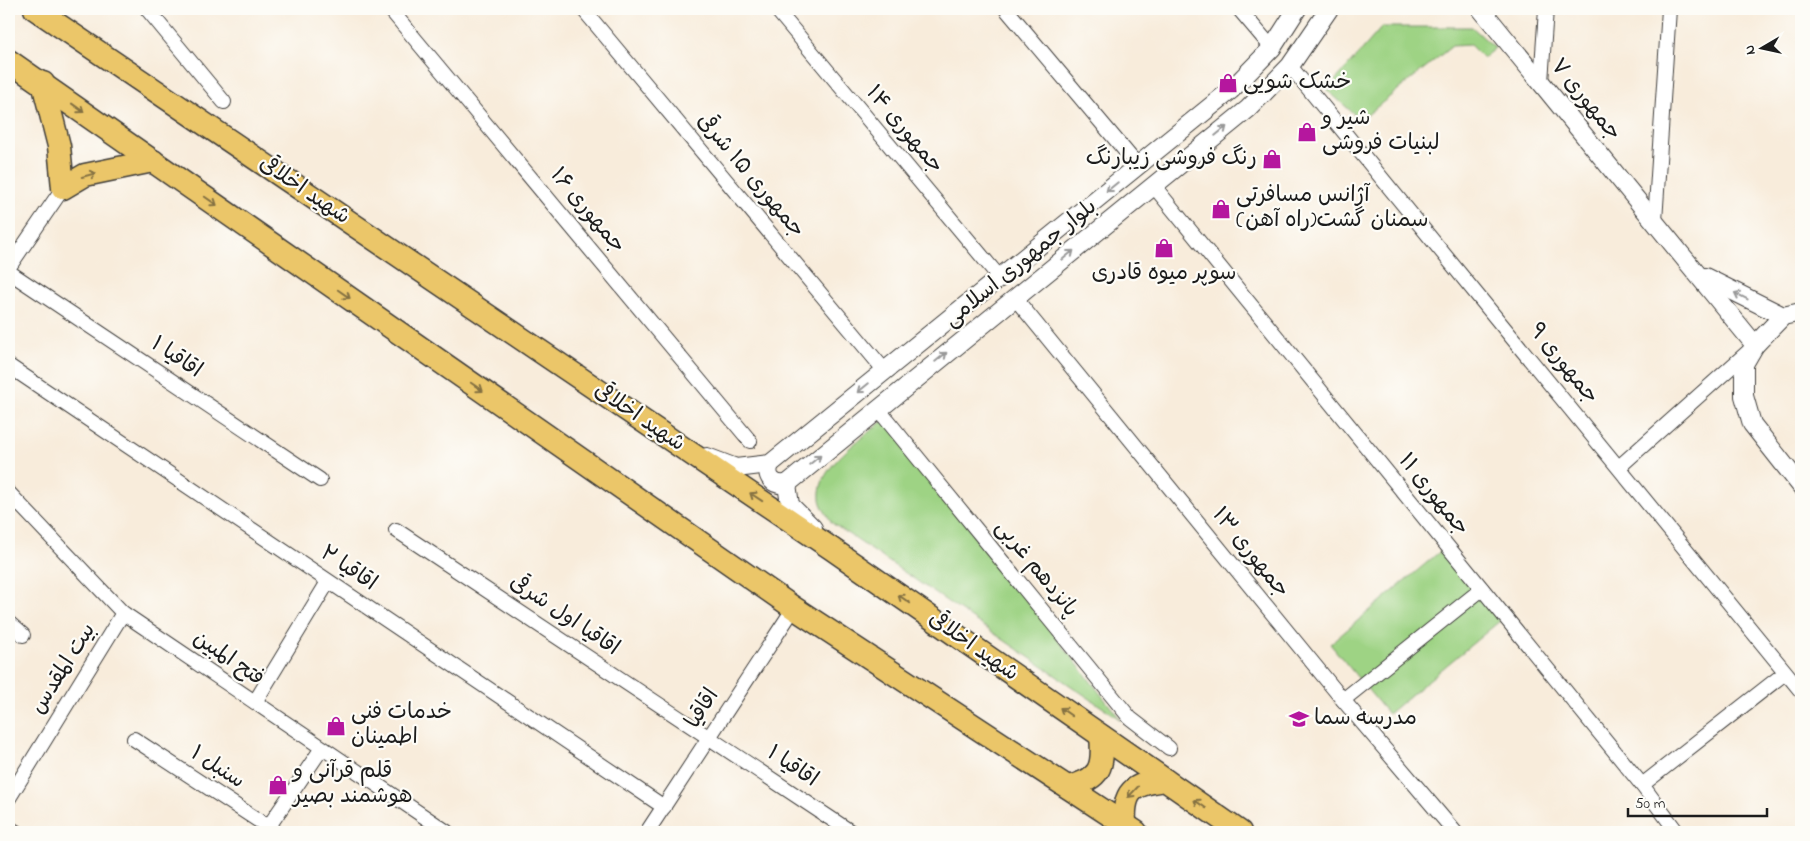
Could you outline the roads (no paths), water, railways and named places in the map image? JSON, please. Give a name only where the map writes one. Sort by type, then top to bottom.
[{"type":"main road","name":"شهید اخلاقی","points":[[35,9],[832,549],[1240,832]]},
{"type":"main road","points":[[9,61],[44,83],[794,608],[1130,829]]},
{"type":"main road","points":[[44,83],[59,146],[63,188],[85,174],[153,161]]},
{"type":"main road","points":[[1068,787],[1084,783],[1098,774],[1103,757],[1100,736]]},
{"type":"main road","points":[[1130,829],[1124,804],[1132,790],[1145,782],[1165,780]]},
{"type":"street","points":[[147,9],[224,102]]},
{"type":"street","name":"جمهوری ۱۶","points":[[390,9],[750,441]]},
{"type":"street","name":"جمهوری ۱۵ شرقی","points":[[583,9],[885,371]]},
{"type":"street","name":"جمهوری ۱۴","points":[[776,9],[1000,278]]},
{"type":"street","points":[[1006,9],[1138,166]]},
{"type":"street","points":[[1239,9],[1272,48]]},
{"type":"street","name":"بلوار جمهوری اسلامی","points":[[770,464],[1231,90],[1272,48],[1297,9]]},
{"type":"street","name":"جمهوری ۷","points":[[1481,9],[1700,275],[1755,345]]},
{"type":"street","points":[[1541,82],[1546,9]]},
{"type":"street","points":[[1655,221],[1669,9]]},
{"type":"street","name":"بلوار جمهوری اسلامی","points":[[787,484],[1248,109],[1290,66],[1331,10]]},
{"type":"street","name":"جمهوری ۹","points":[[1290,66],[1801,691]]},
{"type":"street","name":"جمهوری ۱۱","points":[[1153,185],[1642,785],[1677,832]]},
{"type":"street","points":[[9,267],[63,188]]},
{"type":"street","name":"اقاقیا ۱","points":[[9,272],[320,480]]},
{"type":"street","points":[[1700,275],[1783,316]]},
{"type":"street","name":"جمهوری ۱۳","points":[[1015,298],[1342,700],[1455,832]]},
{"type":"street","points":[[1619,467],[1755,345],[1783,316],[1801,312]]},
{"type":"street","points":[[1755,345],[1744,364],[1744,396],[1752,424],[1801,486]]},
{"type":"street","name":"اقاقیا ۲","points":[[9,366],[664,807]]},
{"type":"street","name":"پانزدهم غربی","points":[[878,409],[1130,718],[1169,748]]},
{"type":"street","points":[[684,448],[736,468],[770,464],[768,469],[771,480],[776,484],[787,484],[790,505],[832,549]]},
{"type":"street","name":"فتح المبین","points":[[9,493],[123,613],[447,832]]},
{"type":"street","name":"اقاقیا اول شرقی","points":[[396,530],[709,738]]},
{"type":"street","points":[[255,702],[328,582]]},
{"type":"street","points":[[1342,700],[1482,588]]},
{"type":"street","name":"اقاقیا","points":[[647,832],[794,608]]},
{"type":"street","name":"بیت المقدس","points":[[9,798],[123,613]]},
{"type":"street","points":[[9,622],[23,636]]},
{"type":"street","points":[[1642,785],[1785,673]]},
{"type":"street","name":"اقاقیا ۱","points":[[709,738],[851,832]]},
{"type":"street","name":"سنبل ۱","points":[[134,739],[270,831]]},
{"type":"street","points":[[270,831],[322,748]]},
{"type":"street","points":[[9,828],[16,832]]},
{"type":"place","name":"خشک شویی","points":[[1228,83]]},
{"type":"place","name":"شیر و لبنیات فروشی","points":[[1307,132]]},
{"type":"place","name":"رنگ فروشی زیبارنگ","points":[[1272,159]]},
{"type":"place","name":"آژانس مسافرتی سمنان گشت(راه آهن)","points":[[1221,209]]},
{"type":"place","name":"سوپر میوه قادری","points":[[1164,248]]},
{"type":"place","name":"مدرسه سما","points":[[1299,719]]},
{"type":"place","name":"خدمات فنی اطمینان","points":[[336,726]]},
{"type":"place","name":"قلم قرآنی و هوشمند بصیر","points":[[278,785]]}]
